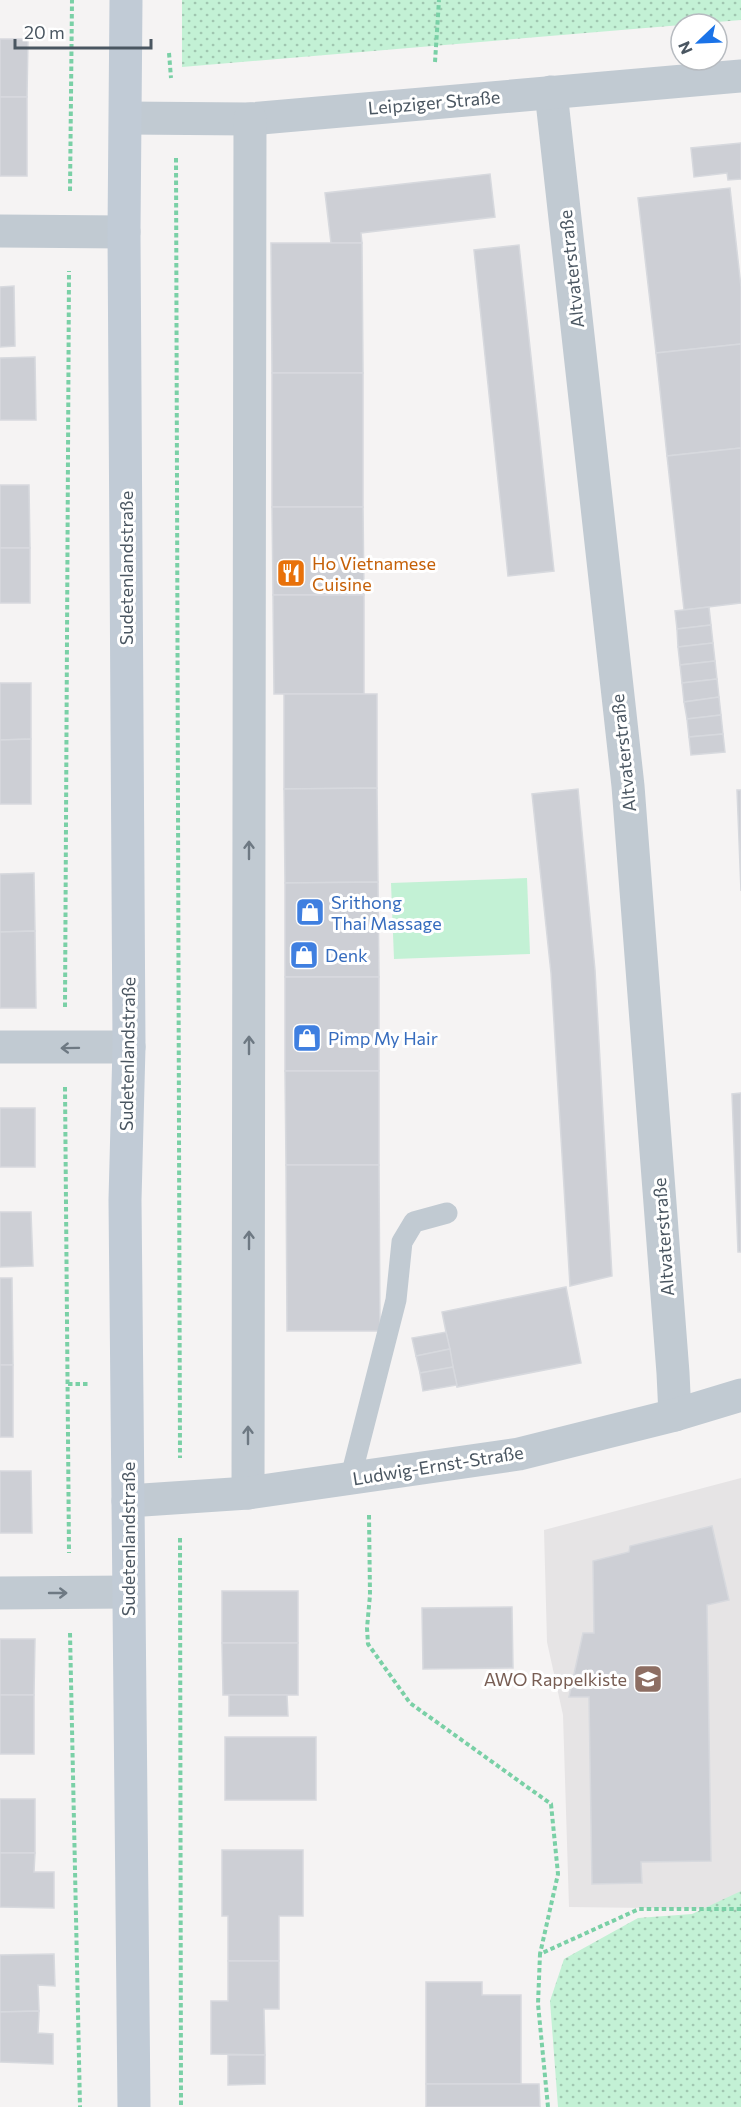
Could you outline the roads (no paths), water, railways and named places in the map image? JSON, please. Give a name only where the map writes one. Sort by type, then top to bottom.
[{"type":"street","name":"Sudetenlandstraße","points":[[126,0],[124,232],[129,1047],[125,1200],[134,2107]]},
{"type":"street","name":"Leipziger Straße","points":[[126,118],[250,119],[741,76]]},
{"type":"street","name":"Altvaterstraße","points":[[551,92],[628,786],[675,1415]]},
{"type":"street","points":[[248,1493],[250,119]]},
{"type":"street","points":[[0,231],[124,232]]},
{"type":"street","points":[[0,1047],[129,1047]]},
{"type":"street","name":"Ludwig-Ernst-Straße","points":[[128,1501],[248,1493],[519,1454],[675,1415],[741,1395]]},
{"type":"street","points":[[0,1593],[128,1592]]},
{"type":"lane","points":[[359,1478],[396,1300],[402,1242],[414,1222],[447,1213]]},
{"type":"place","name":"Ho Vietnamese Cuisine","points":[[291,573]]},
{"type":"place","name":"Srithong Thai Massage","points":[[310,912]]},
{"type":"place","name":"Denk","points":[[304,955]]},
{"type":"place","name":"Pimp My Hair","points":[[307,1038]]},
{"type":"place","name":"AWO Rappelkiste","points":[[648,1679]]}]
